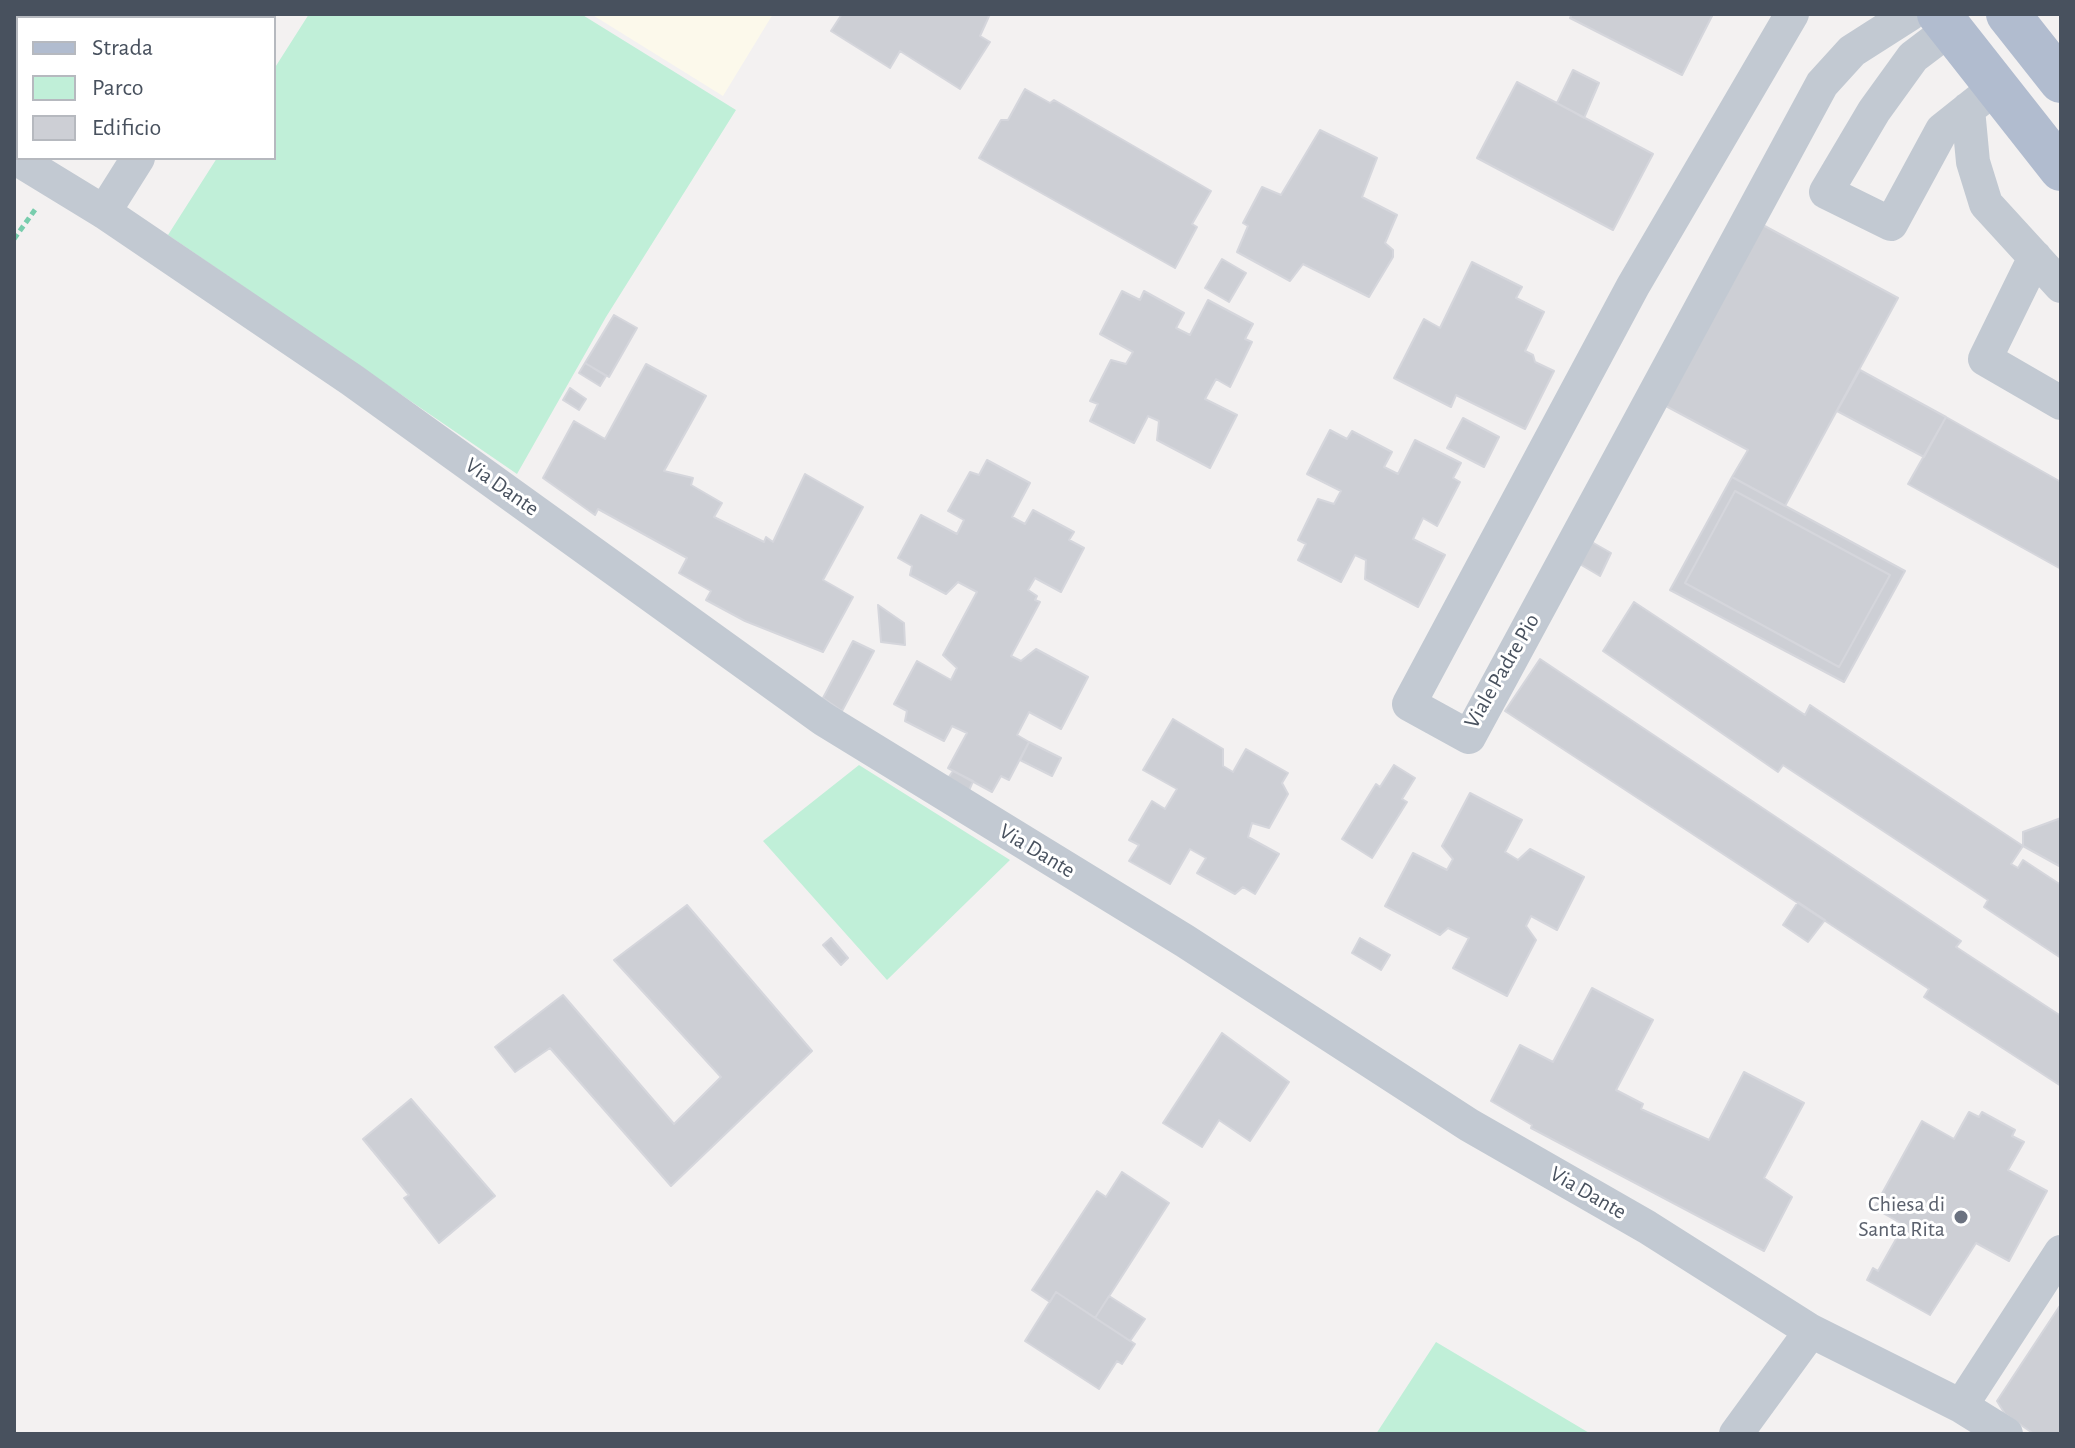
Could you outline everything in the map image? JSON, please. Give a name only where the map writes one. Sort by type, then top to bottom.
[{"type":"main road","points":[[2008,14],[2061,81]]},
{"type":"main road","points":[[1944,22],[1982,98],[2061,169]]},
{"type":"street","name":"Viale Padre Pio","points":[[1792,14],[1633,286],[1409,704],[1469,737],[1822,84],[1852,51],[1910,14]]},
{"type":"street","points":[[1944,22],[1913,57],[1874,111],[1826,192],[1891,224],[1942,130],[1982,98]]},
{"type":"street","points":[[1982,98],[1973,162],[1986,204],[2061,286]]},
{"type":"street","name":"Via Dante","points":[[19,160],[104,212],[364,389],[823,719],[1185,941],[1469,1125],[1647,1227],[1811,1331],[1961,1406],[2006,1434]]},
{"type":"street","points":[[104,212],[137,160]]},
{"type":"street","points":[[2035,257],[1985,359],[2061,403]]},
{"type":"street","points":[[1961,1406],[2061,1252]]},
{"type":"street","points":[[1736,1434],[1811,1331]]},
{"type":"shaded area","points":[[591,14],[773,14],[723,96]]},
{"type":"green space","points":[[309,14],[581,14],[736,110],[606,317],[517,474],[168,235],[216,160],[276,160],[276,66]]},
{"type":"green space","points":[[859,765],[1010,860],[887,980],[763,841]]},
{"type":"green space","points":[[1436,1342],[1591,1434],[1376,1434]]},
{"type":"building","points":[[14,14],[113,14],[16,16],[14,61]]},
{"type":"building","points":[[842,14],[990,14],[980,36],[990,42],[960,89],[900,51],[890,68],[831,31]]},
{"type":"building","points":[[1572,14],[1713,14],[1682,75],[1570,18]]},
{"type":"building","points":[[1573,70],[1599,83],[1584,118],[1557,103]]},
{"type":"building","points":[[1517,82],[1653,154],[1613,230],[1477,158]]},
{"type":"building","points":[[1025,89],[1050,103],[1054,100],[1211,191],[1192,224],[1197,227],[1175,268],[979,158],[1001,120],[1008,120]]},
{"type":"building","points":[[1320,130],[1377,158],[1362,197],[1397,215],[1385,243],[1393,250],[1393,257],[1369,297],[1303,264],[1290,281],[1237,252],[1248,226],[1243,223],[1262,187],[1281,195]]},
{"type":"building","points":[[1761,224],[1898,298],[1785,506],[1732,477],[1748,450],[1664,405]]},
{"type":"building","points":[[1222,259],[1246,273],[1229,302],[1205,288]]},
{"type":"building","points":[[1472,262],[1522,287],[1516,298],[1544,312],[1525,351],[1533,355],[1535,362],[1554,371],[1525,429],[1456,395],[1451,407],[1394,378],[1424,319],[1440,328]]},
{"type":"building","points":[[1122,291],[1140,300],[1144,291],[1184,313],[1176,328],[1190,335],[1208,300],[1253,324],[1245,339],[1252,342],[1230,387],[1216,379],[1205,399],[1237,415],[1210,468],[1157,440],[1159,421],[1148,416],[1134,443],[1090,421],[1098,404],[1090,401],[1111,360],[1126,364],[1133,352],[1100,334]]},
{"type":"building","points":[[614,315],[637,328],[609,377],[585,363]]},
{"type":"building","points":[[585,363],[606,376],[600,386],[579,373]]},
{"type":"building","points":[[646,364],[706,396],[664,471],[693,478],[691,485],[722,503],[714,517],[764,542],[766,537],[773,542],[805,474],[863,507],[823,580],[853,597],[823,652],[745,621],[706,600],[711,591],[679,573],[687,558],[598,509],[595,515],[543,478],[574,421],[605,439]]},
{"type":"building","points":[[1860,370],[1946,417],[1924,457],[1837,411]]},
{"type":"building","points":[[570,388],[586,399],[579,410],[563,400]]},
{"type":"building","points":[[1946,417],[2061,482],[2061,569],[1908,484]]},
{"type":"building","points":[[1463,418],[1499,437],[1484,467],[1447,448]]},
{"type":"building","points":[[1330,430],[1347,439],[1352,431],[1392,452],[1384,467],[1398,474],[1415,440],[1461,463],[1453,478],[1460,482],[1437,526],[1423,518],[1413,539],[1445,555],[1418,607],[1365,579],[1366,560],[1355,555],[1341,582],[1298,560],[1306,544],[1298,540],[1318,499],[1334,504],[1341,491],[1307,474]]},
{"type":"building","points":[[987,460],[1030,483],[1012,517],[1025,524],[1033,510],[1074,532],[1069,540],[1084,548],[1061,592],[1035,578],[1028,590],[1040,602],[1011,656],[1021,661],[1036,649],[1088,677],[1061,729],[1029,712],[1017,735],[1029,742],[1009,780],[1001,776],[992,792],[948,768],[967,733],[952,726],[944,741],[905,721],[907,711],[894,704],[917,661],[951,680],[957,668],[943,655],[977,592],[958,582],[946,594],[910,575],[912,566],[898,558],[921,515],[957,534],[964,520],[948,511],[970,472],[979,475]]},
{"type":"building","points":[[1732,477],[1905,571],[1844,682],[1670,590]],"holes":[[[1735,491],[1890,575],[1839,667],[1685,583]]]},
{"type":"building","points":[[1735,491],[1890,575],[1839,667],[1685,583]]},
{"type":"building","points":[[1590,541],[1611,553],[1600,576],[1578,563]]},
{"type":"building","points":[[1634,602],[1805,715],[1810,705],[2023,846],[2011,864],[2018,868],[2023,860],[2061,885],[2061,958],[1984,907],[1988,900],[1783,765],[1778,772],[1603,651]]},
{"type":"building","points":[[878,605],[904,623],[905,645],[881,642]]},
{"type":"building","points":[[853,641],[874,651],[842,711],[823,698]]},
{"type":"building","points":[[1540,659],[1961,941],[1956,947],[2061,1016],[2061,1086],[1924,997],[1929,989],[1505,711]]},
{"type":"building","points":[[1173,719],[1223,749],[1223,766],[1233,772],[1246,749],[1288,773],[1282,783],[1288,794],[1269,828],[1252,823],[1248,837],[1279,854],[1255,894],[1243,887],[1235,894],[1197,873],[1206,858],[1190,849],[1170,884],[1129,861],[1139,845],[1129,840],[1152,801],[1165,809],[1177,789],[1143,770]]},
{"type":"building","points":[[1029,742],[1061,758],[1052,776],[1020,760]]},
{"type":"building","points":[[1394,765],[1415,778],[1402,799],[1407,802],[1372,858],[1342,839],[1376,784],[1380,787]]},
{"type":"building","points":[[953,771],[973,781],[968,793],[946,781]]},
{"type":"building","points":[[1470,793],[1522,820],[1505,852],[1518,860],[1530,849],[1584,877],[1557,930],[1531,916],[1526,926],[1536,940],[1507,996],[1453,968],[1469,938],[1448,928],[1440,935],[1385,906],[1413,853],[1447,870],[1453,859],[1442,846]]},
{"type":"building","points":[[2061,818],[2061,867],[2023,846],[2023,832]]},
{"type":"building","points":[[1798,902],[1825,920],[1808,942],[1783,925]]},
{"type":"building","points":[[687,905],[812,1051],[671,1186],[550,1048],[515,1072],[495,1047],[563,995],[674,1124],[721,1077],[614,960]]},
{"type":"building","points":[[831,938],[848,958],[841,965],[823,945]]},
{"type":"building","points":[[1360,938],[1390,955],[1381,970],[1352,953]]},
{"type":"building","points":[[1592,988],[1653,1020],[1616,1090],[1643,1104],[1641,1109],[1709,1140],[1744,1072],[1804,1103],[1764,1178],[1792,1197],[1764,1251],[1531,1128],[1532,1125],[1491,1101],[1520,1045],[1553,1062]]},
{"type":"building","points":[[1222,1033],[1289,1082],[1250,1141],[1219,1120],[1202,1147],[1163,1123]]},
{"type":"building","points":[[411,1099],[495,1196],[439,1243],[404,1198],[409,1195],[363,1139]]},
{"type":"building","name":"Chiesa di Santa Rita","points":[[1969,1112],[1979,1117],[1982,1112],[2015,1130],[2012,1136],[2024,1142],[2008,1170],[2047,1191],[2009,1261],[1976,1243],[1930,1315],[1867,1280],[1873,1268],[1878,1271],[1904,1225],[1874,1208],[1922,1121],[1954,1139]]},
{"type":"building","points":[[1122,1172],[1169,1203],[1095,1318],[1056,1292],[1050,1302],[1032,1290],[1097,1191],[1106,1197]]},
{"type":"building","points":[[1056,1292],[1135,1344],[1122,1364],[1117,1361],[1099,1389],[1025,1341]]},
{"type":"building","points":[[1109,1296],[1145,1319],[1130,1341],[1095,1318]]},
{"type":"building","points":[[2061,1304],[2061,1434],[2034,1434],[2005,1414],[1997,1401]]},
{"type":"place","name":"Chiesa di Santa Rita","points":[[1961,1217]]}]
